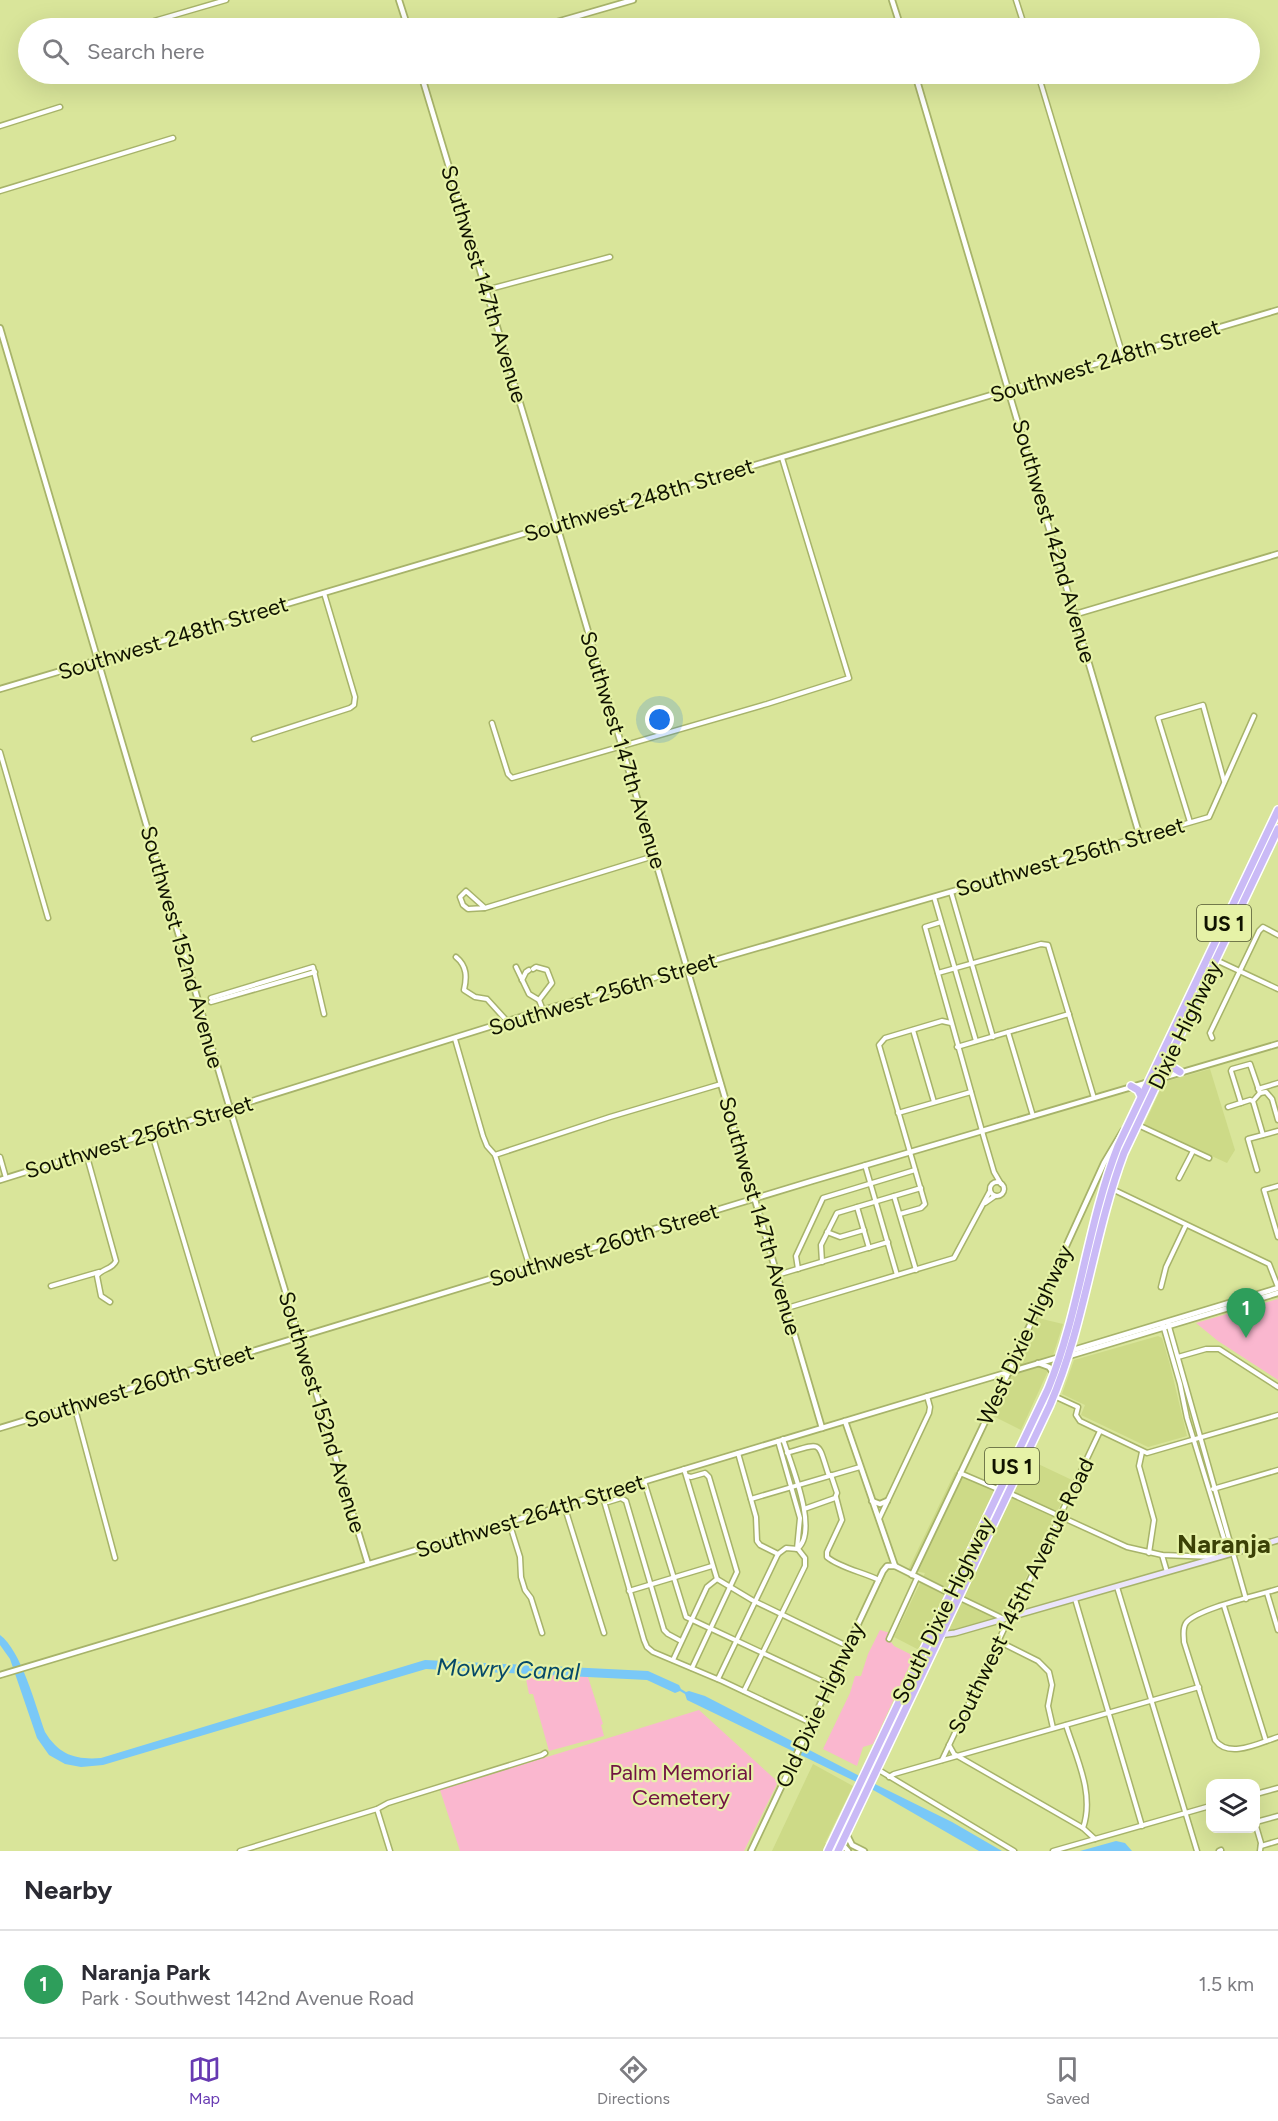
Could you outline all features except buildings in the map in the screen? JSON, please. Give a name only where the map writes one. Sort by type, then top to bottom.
[{"type":"highway","name":"Dixie Highway","points":[[1127,1126],[1278,810]]},
{"type":"highway","name":"Dixie Highway","points":[[1111,1189],[1137,1125],[1273,847],[1278,830]]},
{"type":"highway","points":[[1168,1059],[1172,1067],[1180,1072]]},
{"type":"highway","points":[[1131,1086],[1138,1090],[1141,1096]]},
{"type":"highway","name":"South Dixie Highway","points":[[846,1833],[866,1791],[868,1777],[891,1718],[1054,1374],[1077,1298],[1092,1225],[1103,1187],[1127,1126]]},
{"type":"highway","points":[[1103,1187],[1111,1189]]},
{"type":"highway","name":"South Dixie Highway","points":[[857,1790],[877,1768],[883,1756],[1054,1396],[1070,1353],[1111,1189]]},
{"type":"highway","points":[[1009,1493],[1009,1483],[1020,1458],[1023,1443]]},
{"type":"highway","points":[[988,1534],[1000,1500],[1000,1490]]},
{"type":"highway","points":[[916,1687],[915,1680],[928,1652],[927,1645],[940,1635],[940,1627],[951,1602],[951,1594]]},
{"type":"highway","points":[[883,1756],[893,1724],[891,1718]]},
{"type":"highway","points":[[841,1843],[842,1833],[856,1802],[857,1790]]},
{"type":"highway","name":"US 1","points":[[830,1851],[857,1790]]},
{"type":"highway","name":"US 1","points":[[838,1851],[846,1833]]},
{"type":"main road","points":[[940,1635],[956,1633],[1278,1540]]},
{"type":"street","points":[[164,18],[226,0]]},
{"type":"street","points":[[399,0],[405,18]]},
{"type":"street","points":[[571,18],[633,0]]},
{"type":"street","points":[[892,0],[898,18]]},
{"type":"street","points":[[1016,0],[1022,18]]},
{"type":"street","name":"Southwest 147th Avenue","points":[[424,84],[822,1428]]},
{"type":"street","name":"Southwest 142nd Avenue","points":[[918,84],[1140,837]]},
{"type":"street","points":[[1041,84],[1123,356]]},
{"type":"street","points":[[0,126],[60,107]]},
{"type":"street","points":[[0,190],[173,138]]},
{"type":"street","points":[[486,290],[610,257]]},
{"type":"street","name":"Southwest 248th Street","points":[[0,689],[1278,309]]},
{"type":"street","name":"Southwest 152nd Avenue","points":[[0,328],[230,1109],[368,1564]]},
{"type":"street","points":[[492,723],[508,774],[512,778],[849,678],[782,458]]},
{"type":"street","points":[[1076,614],[1278,554]]},
{"type":"street","points":[[254,739],[354,705],[355,697],[324,593]]},
{"type":"street","points":[[1190,822],[1158,718],[1203,705],[1224,782]]},
{"type":"street","points":[[1224,782],[1254,716]]},
{"type":"street","points":[[0,752],[48,918]]},
{"type":"street","name":"Southwest 256th Street","points":[[0,1180],[543,1010],[1209,817],[1224,782]]},
{"type":"street","points":[[485,908],[466,891],[460,897],[463,905],[468,909],[485,908],[654,856]]},
{"type":"street","points":[[951,892],[993,1036]]},
{"type":"street","points":[[934,897],[976,1041]]},
{"type":"street","points":[[941,922],[925,927],[970,1092],[994,1172],[1003,1187],[1003,1193],[985,1203]]},
{"type":"street","points":[[1212,1038],[1210,1033],[1259,931],[1263,927],[1278,935]]},
{"type":"street","points":[[938,973],[1046,944],[1050,948],[1094,1098]]},
{"type":"street","points":[[456,957],[465,967],[464,990],[475,998],[487,999],[507,1022]]},
{"type":"street","points":[[1216,960],[1277,987]]},
{"type":"street","points":[[516,967],[529,994],[539,1000],[543,1010]]},
{"type":"street","points":[[522,980],[525,972],[536,967],[547,970],[552,983],[539,1000]]},
{"type":"street","points":[[211,1000],[315,972],[324,1014]]},
{"type":"street","points":[[957,1047],[1069,1014]]},
{"type":"street","points":[[900,1214],[924,1206],[921,1188],[879,1047],[883,1039],[942,1021],[951,1023]]},
{"type":"street","points":[[913,1030],[934,1102]]},
{"type":"street","points":[[1008,1032],[1033,1116]]},
{"type":"street","points":[[455,1039],[483,1136],[487,1146],[495,1155],[530,1268]]},
{"type":"street","name":"Southwest 260th Street","points":[[0,1428],[865,1165],[1278,1044]]},
{"type":"street","points":[[1241,1103],[1232,1070],[1250,1064],[1259,1091]]},
{"type":"street","points":[[1263,1135],[1253,1101],[1259,1091],[1278,1083]]},
{"type":"street","points":[[495,1155],[721,1084]]},
{"type":"street","points":[[1259,1091],[1270,1095],[1278,1120]]},
{"type":"street","points":[[898,1113],[970,1092]]},
{"type":"street","points":[[1228,1107],[1253,1101]]},
{"type":"street","points":[[1137,1125],[1209,1158]]},
{"type":"street","name":"West Dixie Highway","points":[[914,1576],[1115,1142],[1127,1126]]},
{"type":"street","points":[[1257,1170],[1248,1139],[1278,1131]]},
{"type":"street","points":[[152,1134],[220,1362]]},
{"type":"street","points":[[1179,1178],[1193,1151]]},
{"type":"street","points":[[51,1286],[100,1272],[114,1266],[116,1261],[86,1154]]},
{"type":"street","points":[[0,1156],[6,1178]]},
{"type":"street","points":[[865,1165],[897,1275]]},
{"type":"street","points":[[798,1269],[796,1256],[826,1196],[915,1170]]},
{"type":"street","points":[[787,1308],[956,1256],[985,1203],[994,1172]]},
{"type":"street","points":[[992,1185],[1001,1184]]},
{"type":"street","points":[[1278,1186],[1264,1190],[1278,1237]]},
{"type":"street","points":[[1092,1191],[1097,1187],[1103,1187]]},
{"type":"street","points":[[822,1262],[821,1247],[837,1213],[921,1188]]},
{"type":"street","points":[[1111,1189],[1269,1264],[1278,1287]]},
{"type":"street","points":[[990,1191],[994,1196]]},
{"type":"street","points":[[894,1196],[916,1270]]},
{"type":"street","points":[[857,1207],[869,1248]]},
{"type":"street","points":[[1272,1220],[1278,1218]]},
{"type":"street","points":[[1161,1287],[1166,1268],[1186,1225]]},
{"type":"street","points":[[827,1232],[838,1237],[864,1230]]},
{"type":"street","points":[[777,1275],[888,1242]]},
{"type":"street","points":[[100,1272],[97,1276],[101,1296],[110,1302]]},
{"type":"street","name":"Southwest 264th Street","points":[[1165,1325],[1278,1287]]},
{"type":"street","name":"Southwest 264th Street","points":[[0,1675],[845,1420],[1278,1293]]},
{"type":"street","points":[[1165,1325],[1178,1357],[1197,1439]]},
{"type":"street","points":[[1165,1325],[1226,1545],[1232,1553],[1246,1599]]},
{"type":"street","points":[[1178,1357],[1216,1348],[1278,1387]]},
{"type":"street","points":[[1038,1363],[1049,1367],[1054,1374]]},
{"type":"street","points":[[878,1520],[929,1413],[930,1405],[927,1396]]},
{"type":"street","points":[[1054,1396],[1078,1407],[1077,1419],[1142,1452],[1150,1453],[1278,1415]]},
{"type":"street","points":[[74,1406],[115,1558]]},
{"type":"street","points":[[845,1420],[895,1566],[951,1594]]},
{"type":"street","name":"Southwest 145th Avenue Road","points":[[942,1760],[1007,1618],[1060,1517],[1100,1431]]},
{"type":"street","points":[[781,1440],[787,1453],[801,1521],[797,1549]]},
{"type":"street","points":[[781,1440],[794,1486],[804,1509],[805,1535],[801,1546],[797,1549]]},
{"type":"street","points":[[787,1453],[812,1445],[820,1449],[836,1490],[842,1521],[827,1552],[827,1557],[848,1569],[861,1571],[879,1580]]},
{"type":"street","points":[[1142,1452],[1139,1466],[1155,1523],[1149,1553]]},
{"type":"street","points":[[738,1453],[754,1508],[758,1542],[778,1554]]},
{"type":"street","points":[[751,1499],[860,1467]]},
{"type":"street","points":[[684,1469],[717,1580],[755,1602],[847,1646]]},
{"type":"street","points":[[1212,1489],[1278,1470]]},
{"type":"street","points":[[686,1476],[705,1473],[709,1477],[736,1570],[736,1576],[692,1668]]},
{"type":"street","points":[[960,1473],[1000,1490]]},
{"type":"street","points":[[644,1481],[683,1611],[691,1620],[830,1684]]},
{"type":"street","points":[[1009,1493],[1115,1543],[1162,1555],[1218,1557]]},
{"type":"street","points":[[602,1494],[645,1644],[651,1650],[811,1723]]},
{"type":"street","points":[[804,1509],[831,1501],[836,1497]]},
{"type":"street","points":[[604,1500],[608,1502],[621,1498],[626,1501],[665,1632],[681,1641]]},
{"type":"street","points":[[872,1501],[880,1504],[888,1501]]},
{"type":"street","points":[[564,1505],[604,1633]]},
{"type":"street","points":[[509,1522],[520,1557],[521,1577],[525,1590],[531,1598],[542,1633]]},
{"type":"street","points":[[718,1679],[778,1554],[786,1548],[797,1549],[805,1558],[805,1565],[744,1691]]},
{"type":"street","points":[[1162,1555],[1167,1572]]},
{"type":"street","points":[[629,1591],[712,1566]]},
{"type":"street","name":"Old Dixie Highway","points":[[751,1851],[879,1580],[886,1567],[895,1566]]},
{"type":"street","points":[[889,1639],[914,1576]]},
{"type":"street","points":[[673,1660],[707,1587],[717,1580]]},
{"type":"street","points":[[1117,1587],[1197,1851]]},
{"type":"street","points":[[1278,1589],[1198,1614],[1185,1624],[1183,1631],[1184,1642],[1215,1740],[1220,1746],[1226,1749],[1238,1749],[1278,1737]]},
{"type":"street","points":[[1267,1593],[1278,1630]]},
{"type":"street","points":[[959,1597],[1007,1618]]},
{"type":"street","points":[[1075,1599],[1142,1826]]},
{"type":"street","points":[[1224,1606],[1266,1741]]},
{"type":"street","points":[[998,1641],[1038,1660],[1049,1672],[1052,1685],[1048,1706],[1053,1728]]},
{"type":"street","points":[[889,1777],[1199,1687]]},
{"type":"street","points":[[1066,1725],[1087,1795],[1088,1810],[1083,1828]]},
{"type":"street","name":"Southwest 145th Avenue Road","points":[[949,1745],[952,1752],[1083,1828],[1095,1839]]},
{"type":"street","points":[[240,1851],[377,1809],[388,1803],[542,1755],[545,1752]]},
{"type":"street","points":[[877,1768],[1014,1851]]},
{"type":"street","points":[[1260,1793],[1278,1788]]},
{"type":"street","points":[[1053,1851],[1206,1807]]},
{"type":"street","points":[[377,1809],[390,1851]]},
{"type":"street","points":[[1260,1823],[1278,1816]]},
{"type":"street","points":[[846,1833],[852,1845],[864,1851]]},
{"type":"street","points":[[1258,1833],[1261,1849],[1278,1841]]},
{"type":"street","points":[[841,1843],[848,1851]]},
{"type":"shaded area","points":[[1210,1069],[1235,1150],[1227,1163],[1144,1125],[1164,1082]]},
{"type":"shaded area","points":[[1038,1318],[1063,1324],[1048,1371],[1021,1430],[991,1415]]},
{"type":"shaded area","points":[[1158,1336],[1162,1338],[1170,1365],[1187,1436],[1148,1447],[1081,1415],[1085,1405],[1062,1394],[1074,1360]]},
{"type":"shaded area","points":[[1015,1453],[1072,1480],[1009,1614],[928,1637],[921,1651],[894,1637],[925,1573],[908,1570],[955,1472],[996,1492]]},
{"type":"shaded area","points":[[813,1764],[853,1786],[825,1843],[841,1851],[772,1851]]},
{"type":"green space","points":[[1278,1299],[1278,1380],[1218,1341],[1196,1323]]},
{"type":"green space","points":[[880,1630],[890,1633],[888,1638],[894,1646],[914,1656],[873,1744],[863,1747],[857,1766],[823,1749],[850,1693],[855,1676],[861,1676],[868,1654]]},
{"type":"green space","points":[[525,1674],[588,1677],[603,1724],[601,1725],[604,1736],[549,1751],[533,1694],[529,1694]]},
{"type":"green space","name":"Palm Memorial Cemetery","points":[[699,1710],[778,1782],[744,1851],[460,1851],[440,1790]]},
{"type":"water","name":"Mowry Canal","points":[[0,1635],[15,1653],[45,1732],[62,1751],[76,1757],[101,1758],[425,1660],[648,1671],[679,1685],[686,1692],[705,1696],[952,1822],[1002,1851],[979,1851],[875,1791],[687,1700],[685,1694],[680,1691],[675,1693],[647,1680],[426,1669],[103,1765],[81,1767],[65,1764],[49,1755],[37,1738],[10,1659],[0,1645]]},
{"type":"water","points":[[1116,1841],[1125,1843],[1132,1851],[1080,1851]]},
{"type":"place","name":"Naranja Park","points":[[1246,1338]]},
{"type":"district","name":"Naranja","points":[[1224,1544]]}]
